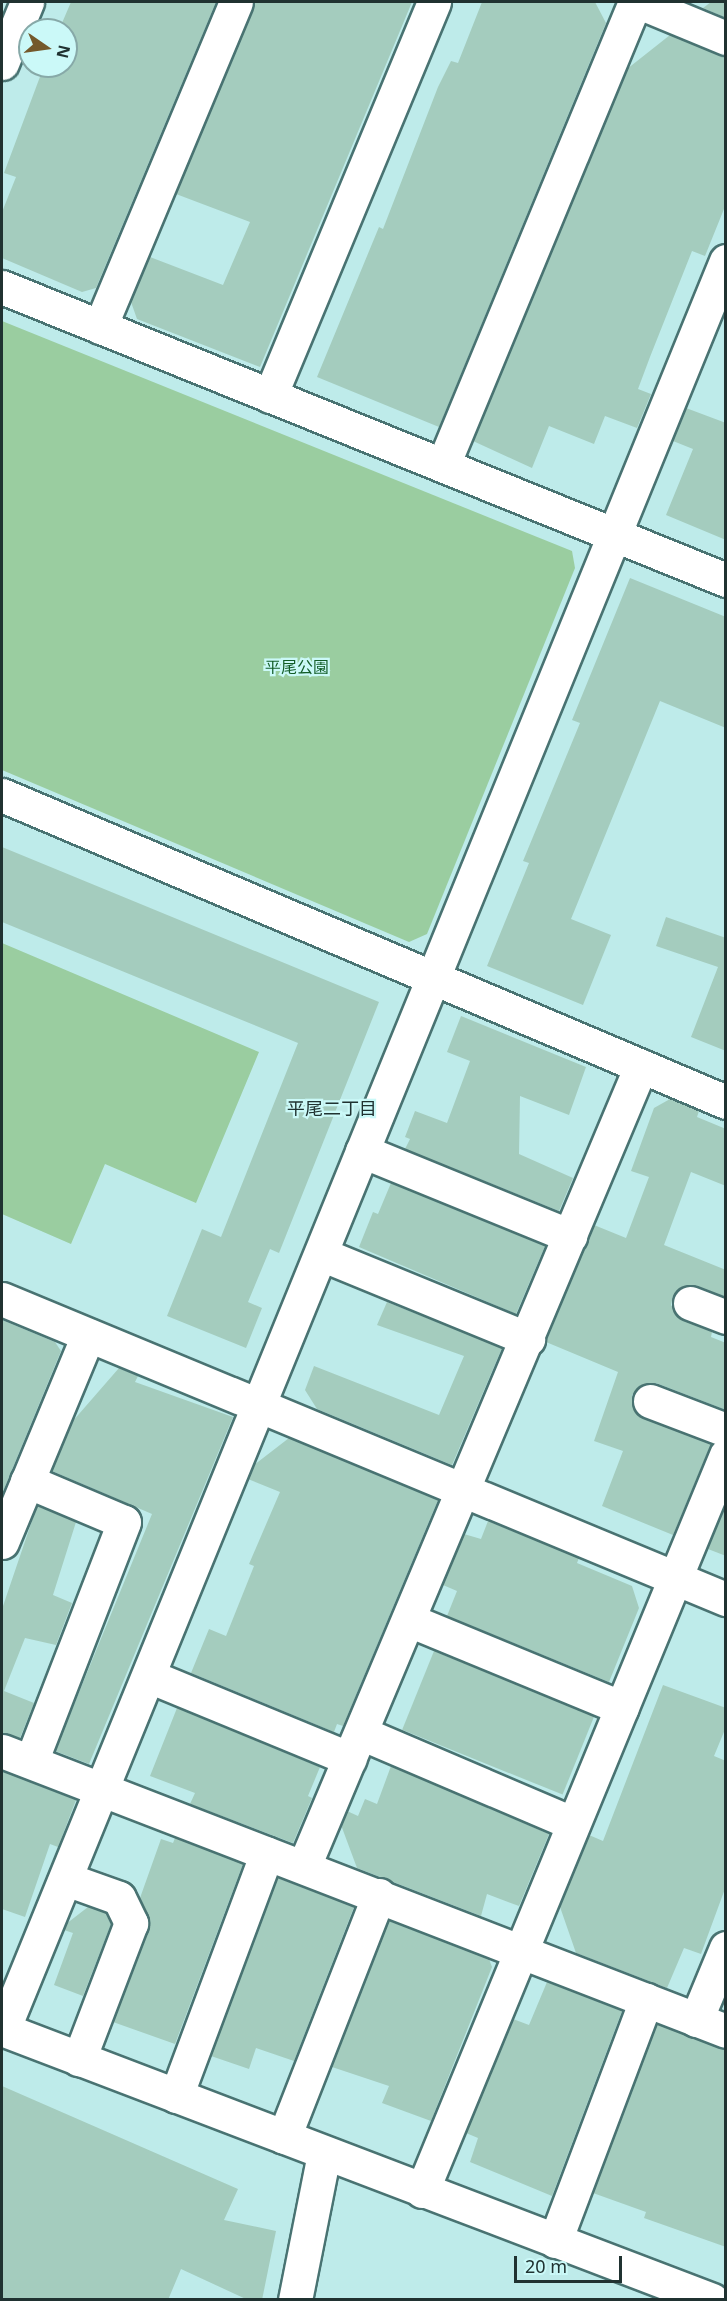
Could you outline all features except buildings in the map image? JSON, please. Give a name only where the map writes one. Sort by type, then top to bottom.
[{"type":"street","points":[[2,63],[27,2]]},
{"type":"street","points":[[100,327],[236,2]]},
{"type":"street","points":[[270,396],[434,2]]},
{"type":"street","points":[[443,465],[637,2],[726,38]]},
{"type":"street","points":[[712,2300],[2,2030],[66,1879],[726,261]]},
{"type":"street","points":[[2,287],[726,580]]},
{"type":"street","points":[[2,795],[726,1102]]},
{"type":"street","points":[[304,1866],[465,1490],[641,1066]]},
{"type":"street","points":[[362,1151],[570,1236]]},
{"type":"street","points":[[321,1254],[528,1339]]},
{"type":"street","points":[[2,1299],[726,1599]]},
{"type":"street","points":[[690,1303],[726,1317]]},
{"type":"street","points":[[2,1542],[88,1335]]},
{"type":"street","points":[[650,1401],[726,1430]]},
{"type":"street","points":[[422,2191],[519,1949],[676,1580],[726,1455]]},
{"type":"street","points":[[27,1481],[124,1522],[32,1762]]},
{"type":"street","points":[[410,1620],[622,1708]]},
{"type":"street","points":[[149,1676],[572,1823]]},
{"type":"street","points":[[2,1751],[103,1788],[711,2025],[726,1948]]},
{"type":"street","points":[[176,2096],[267,1853]]},
{"type":"street","points":[[66,1879],[119,1898],[131,1923],[79,2059]]},
{"type":"street","points":[[284,2138],[379,1895]]},
{"type":"street","points":[[555,2241],[646,2000]]},
{"type":"street","points":[[295,2300],[324,2153]]},
{"type":"green space","name":"平尾公園","points":[[2,321],[572,551],[575,568],[427,934],[409,942],[2,770]]},
{"type":"green space","points":[[2,943],[259,1052],[196,1203],[105,1164],[71,1244],[2,1214]]},
{"type":"district","name":"平尾二丁目","points":[[332,1108]]}]
